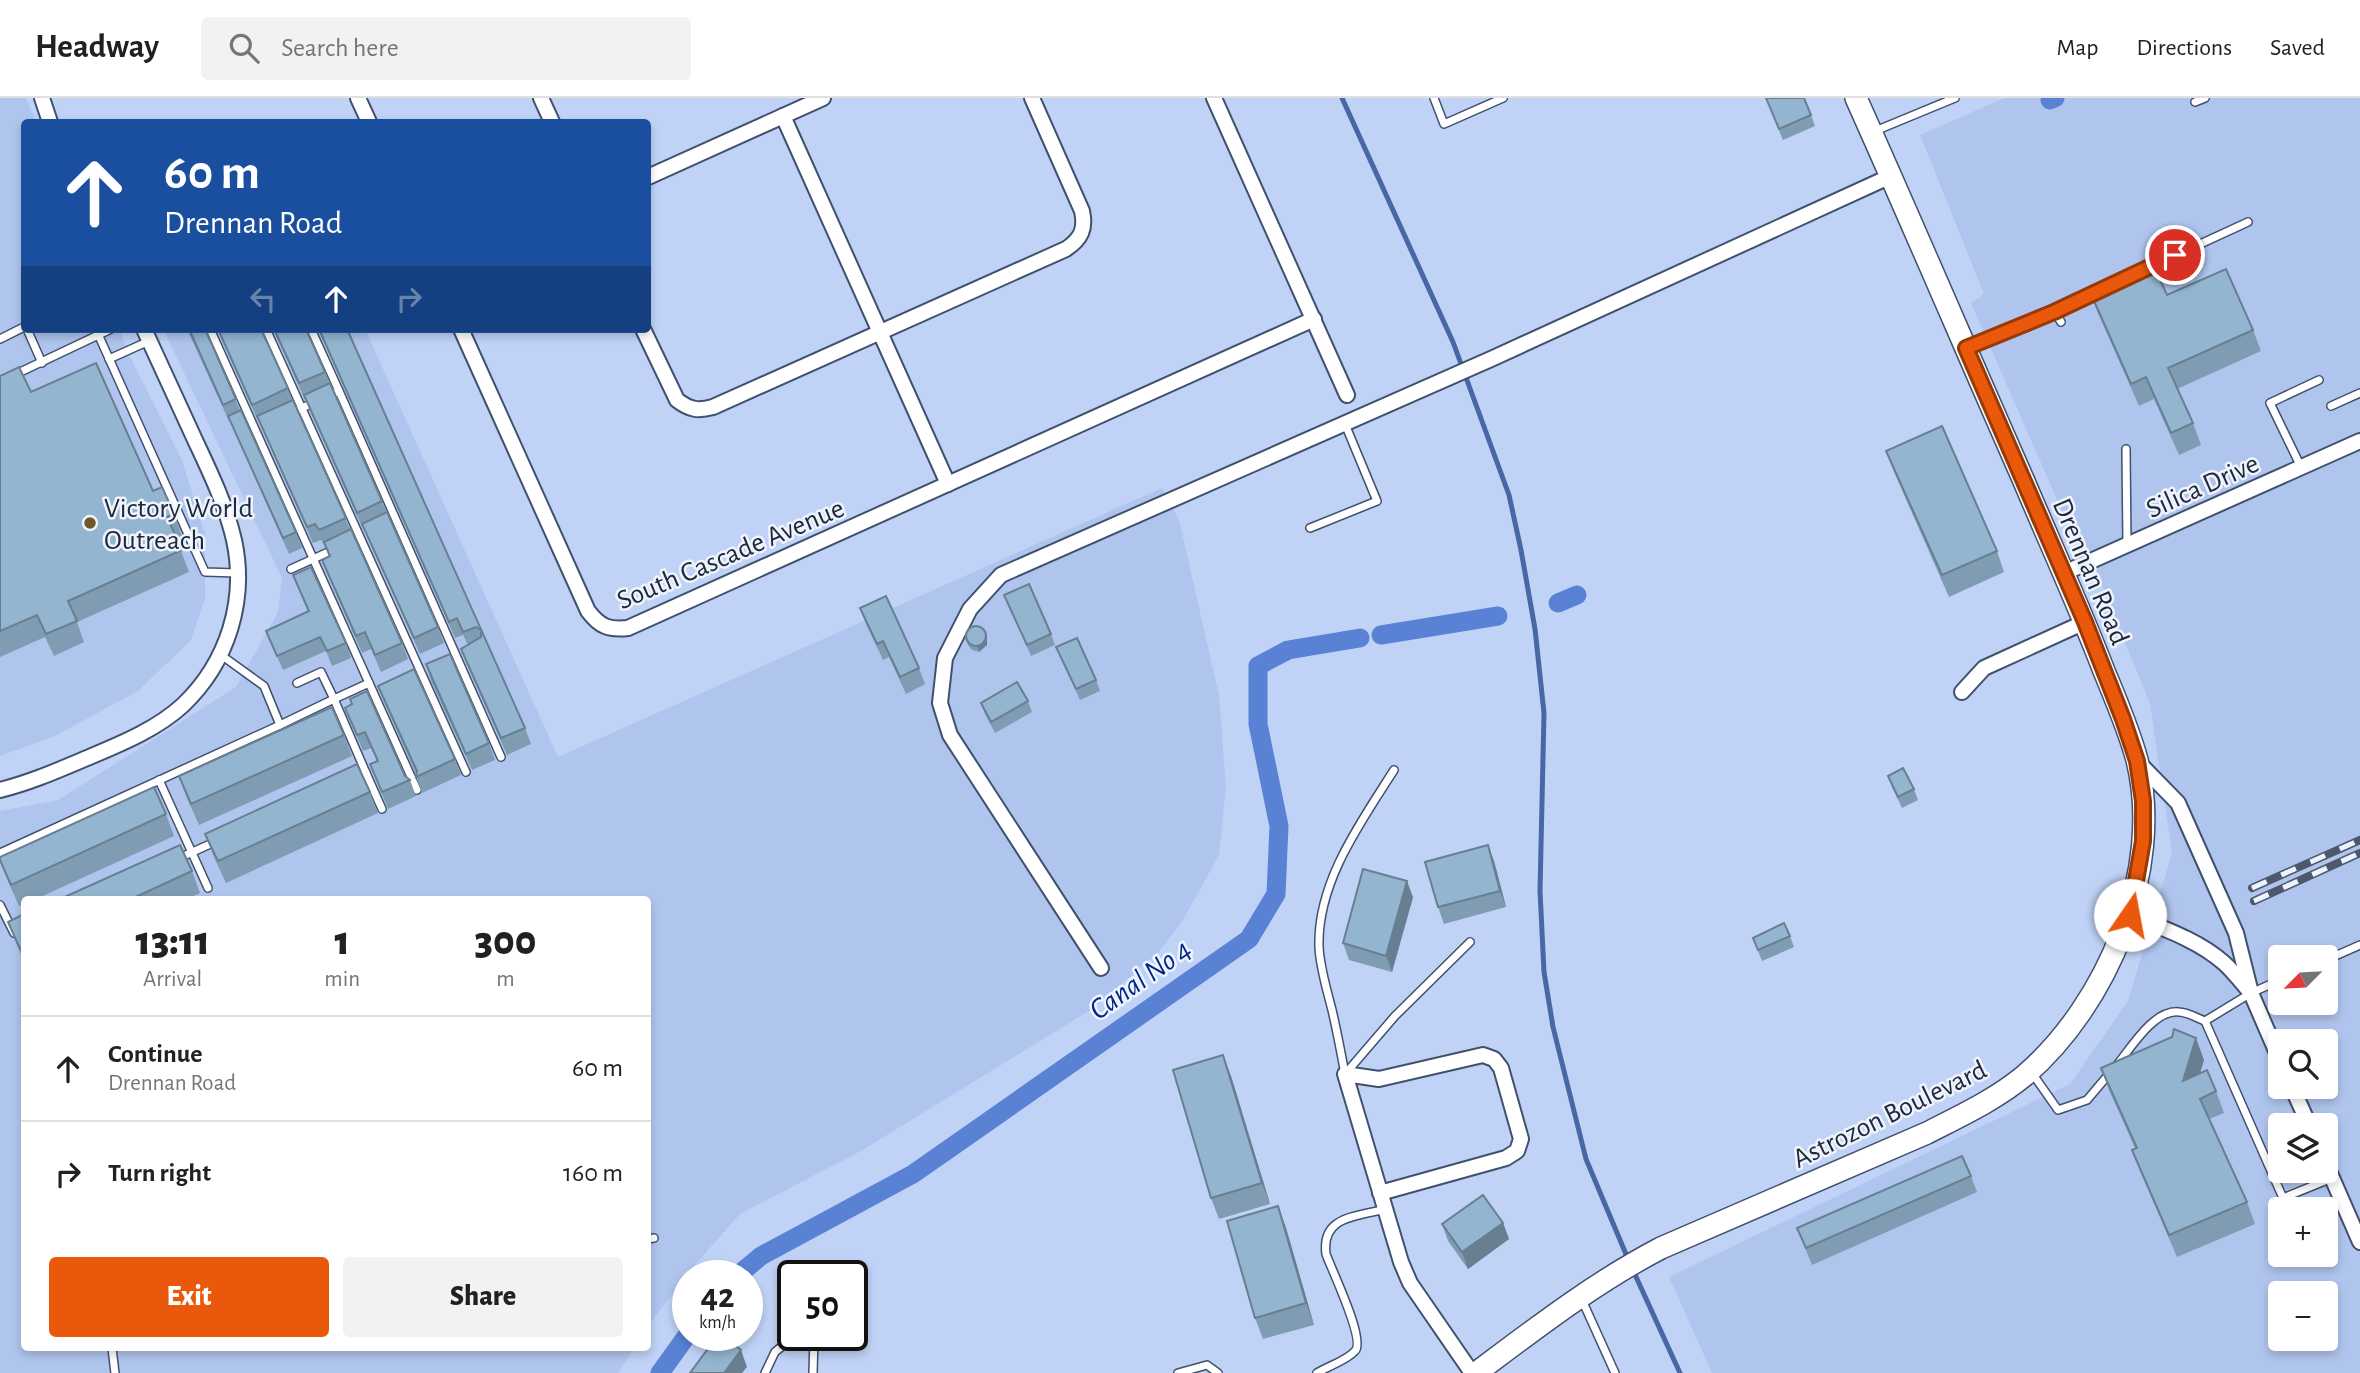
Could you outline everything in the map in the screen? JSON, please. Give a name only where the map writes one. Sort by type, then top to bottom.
[{"type":"main road","name":"Drennan Road","points":[[1856,98],[2085,622],[2137,761]]},
{"type":"main road","name":"Astrozon Boulevard","points":[[1474,1373],[1587,1291],[1661,1248],[1927,1133],[1968,1113],[2030,1070],[2057,1043],[2084,1007],[2130,915],[2143,841],[2143,801],[2137,761]]},
{"type":"street","points":[[42,98],[49,119]]},
{"type":"street","points":[[358,98],[368,119]]},
{"type":"street","points":[[541,98],[550,119]]},
{"type":"street","points":[[651,176],[823,98]]},
{"type":"street","points":[[645,333],[677,400],[687,408],[699,410],[713,407],[1066,249],[1077,242],[1085,222],[1032,98]]},
{"type":"street","points":[[1214,98],[1347,395]]},
{"type":"street","points":[[783,116],[948,484]]},
{"type":"street","points":[[1101,968],[950,735],[940,703],[945,658],[970,609],[1001,575],[1491,359],[1891,176]]},
{"type":"street","name":"South Cascade Avenue","points":[[463,333],[589,611],[597,623],[606,628],[628,628],[1314,319]]},
{"type":"street","points":[[0,789],[38,778],[107,750],[158,723],[181,706],[200,686],[226,643],[236,609],[238,573],[234,540],[209,471],[146,335]]},
{"type":"street","name":"Silica Drive","points":[[2064,573],[2360,441]]},
{"type":"street","points":[[1962,692],[1984,668],[2085,622]]},
{"type":"street","name":"Drennan Road","points":[[2137,761],[2178,803],[2236,933],[2251,993],[2268,1032]]},
{"type":"street","points":[[2130,915],[2184,938],[2204,950],[2224,963],[2251,993]]},
{"type":"street","points":[[1380,1193],[1506,1158],[1517,1151],[1521,1139],[1501,1068],[1494,1059],[1483,1055],[1379,1079],[1345,1074],[1380,1193],[1410,1283],[1474,1373]]},
{"type":"street","points":[[2334,1183],[2360,1242]]},
{"type":"lane","points":[[1434,98],[1444,124],[1503,98]]},
{"type":"lane","points":[[1871,132],[1955,98]]},
{"type":"lane","points":[[2195,102],[2204,98]]},
{"type":"lane","points":[[2139,272],[2248,222]]},
{"type":"lane","points":[[1966,348],[2102,289]]},
{"type":"lane","points":[[2054,312],[2061,322]]},
{"type":"lane","points":[[0,339],[21,330]]},
{"type":"lane","points":[[28,333],[42,363]]},
{"type":"lane","points":[[212,333],[418,790]]},
{"type":"lane","points":[[268,333],[466,772]]},
{"type":"lane","points":[[313,333],[501,757]]},
{"type":"lane","points":[[16,374],[98,334],[205,572],[238,573]]},
{"type":"lane","points":[[109,359],[146,335]]},
{"type":"lane","points":[[2301,467],[2270,403],[2319,380]]},
{"type":"lane","points":[[278,418],[339,391]]},
{"type":"lane","points":[[2332,406],[2360,393]]},
{"type":"lane","points":[[240,422],[250,418]]},
{"type":"lane","points":[[255,429],[267,424]]},
{"type":"lane","points":[[1310,528],[1377,501],[1345,424]]},
{"type":"lane","points":[[2126,449],[2127,545]]},
{"type":"lane","points":[[384,526],[397,520]]},
{"type":"lane","points":[[290,569],[372,531]]},
{"type":"lane","points":[[447,665],[470,654]]},
{"type":"lane","points":[[220,655],[264,686],[280,725]]},
{"type":"lane","points":[[411,681],[435,670]]},
{"type":"lane","points":[[297,683],[321,672],[382,809]]},
{"type":"lane","points":[[0,853],[369,683]]},
{"type":"lane","points":[[375,697],[387,692]]},
{"type":"lane","points":[[1345,1074],[1319,947],[1321,912],[1333,877],[1358,826],[1394,770]]},
{"type":"lane","points":[[341,784],[366,773]]},
{"type":"lane","points":[[159,780],[208,888]]},
{"type":"lane","points":[[168,863],[229,835]]},
{"type":"lane","points":[[0,905],[13,933],[21,929]]},
{"type":"lane","points":[[0,929],[9,925]]},
{"type":"lane","points":[[1345,1074],[1395,1016],[1470,942]]},
{"type":"lane","points":[[2338,955],[2360,945]]},
{"type":"lane","points":[[2205,1021],[2251,993],[2268,986]]},
{"type":"lane","points":[[2030,1070],[2058,1111],[2087,1100],[2158,1016],[2181,1012],[2205,1021],[2268,1164]]},
{"type":"lane","points":[[2276,1183],[2283,1198],[2320,1183]]},
{"type":"lane","points":[[1317,1373],[1355,1351],[1358,1343],[1356,1329],[1326,1255],[1324,1242],[1328,1230],[1336,1223],[1385,1209]]},
{"type":"lane","points":[[1587,1291],[1615,1373]]},
{"type":"lane","points":[[765,1373],[777,1350]]},
{"type":"lane","points":[[112,1351],[115,1373]]},
{"type":"lane","points":[[813,1373],[814,1351]]},
{"type":"lane","points":[[1178,1373],[1207,1365],[1218,1373]]},
{"type":"shaded area","points":[[0,98],[26,98],[35,119],[21,119],[21,333],[121,333],[182,460],[205,534],[205,598],[191,640],[138,691],[55,736],[0,756]]},
{"type":"shaded area","points":[[2004,98],[2360,98],[2360,1373],[1712,1373],[1669,1277],[2070,1084],[2128,1001],[2172,853],[2150,704],[2086,546],[2075,541],[1971,303],[1984,294],[1920,135]]},
{"type":"shaded area","points":[[165,333],[367,333],[558,757],[1162,488],[1179,520],[1219,695],[1226,787],[1219,855],[1183,920],[1158,953],[1092,1009],[861,1151],[740,1214],[699,1260],[672,1260],[672,1295],[651,1322],[651,896],[21,896],[21,1351],[632,1351],[618,1373],[0,1373],[0,811],[58,800],[236,687],[278,612],[282,578]]},
{"type":"building","points":[[1766,98],[1804,98],[1811,115],[1779,129]]},
{"type":"building","points":[[2153,264],[2167,295],[2226,269],[2253,330],[2168,368],[2193,423],[2171,433],[2146,377],[2131,384],[2090,292]]},
{"type":"building","points":[[191,333],[207,333],[236,399],[223,405]]},
{"type":"building","points":[[220,333],[263,333],[288,388],[252,405]]},
{"type":"building","points":[[276,333],[308,333],[325,372],[299,383]]},
{"type":"building","points":[[321,333],[349,333],[525,728],[501,738],[461,649],[481,637],[481,630],[476,627],[463,632],[457,618],[449,622]]},
{"type":"building","name":"Victory World Outreach","points":[[96,363],[153,491],[162,487],[174,514],[167,517],[182,550],[68,601],[77,621],[46,634],[37,615],[0,631],[0,376],[19,367],[31,392]]},
{"type":"building","points":[[330,383],[382,501],[357,513],[304,395]]},
{"type":"building","points":[[293,400],[346,518],[319,530],[315,524],[307,527],[257,416]]},
{"type":"building","points":[[241,410],[296,532],[283,538],[228,416]]},
{"type":"building","points":[[1942,426],[1997,551],[1942,575],[1886,451]]},
{"type":"building","points":[[387,512],[438,627],[414,638],[362,524]]},
{"type":"building","points":[[351,529],[402,643],[375,655],[365,632],[356,636],[322,560],[330,556],[324,542]]},
{"type":"building","points":[[311,567],[346,643],[327,651],[320,637],[277,656],[266,631],[309,611],[293,575]]},
{"type":"building","points":[[1029,584],[1051,634],[1027,645],[1004,595]]},
{"type":"building","points":[[886,596],[919,668],[900,677],[883,641],[877,644],[860,608]]},
{"type":"building","points":[[976,626],[983,629],[986,636],[983,643],[976,646],[969,643],[966,636],[969,629]]},
{"type":"building","points":[[1077,638],[1096,680],[1076,689],[1056,647]]},
{"type":"building","points":[[450,654],[489,743],[466,754],[426,664]]},
{"type":"building","points":[[414,669],[455,759],[416,777],[417,771],[378,686]]},
{"type":"building","points":[[1017,682],[1028,701],[991,722],[981,703]]},
{"type":"building","points":[[367,691],[405,776],[410,780],[382,792],[370,764],[378,761],[365,732],[357,735],[345,708],[352,704],[350,699]]},
{"type":"building","points":[[332,707],[344,735],[191,804],[179,776]]},
{"type":"building","points":[[357,764],[370,792],[218,861],[205,834]]},
{"type":"building","points":[[1903,768],[1914,789],[1898,797],[1888,776]]},
{"type":"building","points":[[154,787],[166,814],[11,885],[0,857]]},
{"type":"building","points":[[180,845],[192,871],[138,896],[67,896]]},
{"type":"building","points":[[1488,845],[1500,891],[1438,907],[1425,862]]},
{"type":"building","points":[[1363,869],[1407,881],[1386,956],[1343,943]]},
{"type":"building","points":[[21,916],[20,949],[8,922]]},
{"type":"building","points":[[1784,923],[1790,936],[1758,950],[1753,938]]},
{"type":"building","points":[[2174,1029],[2196,1038],[2183,1081],[2207,1070],[2216,1091],[2200,1099],[2247,1202],[2169,1235],[2132,1150],[2137,1148],[2101,1068],[2172,1037]]},
{"type":"building","points":[[1223,1055],[1262,1183],[1211,1198],[1173,1070]]},
{"type":"building","points":[[1962,1156],[1971,1176],[1806,1248],[1797,1228]]},
{"type":"building","points":[[1483,1195],[1503,1223],[1462,1252],[1442,1224]]},
{"type":"building","points":[[1278,1206],[1306,1303],[1255,1318],[1227,1221]]},
{"type":"building","points":[[706,1351],[740,1351],[724,1373],[690,1373]]},
{"type":"waterway","points":[[1342,98],[1453,342],[1509,495],[1535,629],[1544,713],[1540,891],[1544,972],[1553,1027],[1586,1159],[1628,1259]]},
{"type":"waterway","name":"Canal No 4","points":[[2050,100],[2055,98]]},
{"type":"waterway","name":"Canal No 4","points":[[1558,603],[1577,595]]},
{"type":"waterway","name":"Canal No 4","points":[[1381,635],[1498,616]]},
{"type":"waterway","name":"Canal No 4","points":[[756,1260],[913,1174],[1249,939],[1276,894],[1279,826],[1258,724],[1258,666],[1288,650],[1360,638]]},
{"type":"waterway","points":[[1632,1268],[1680,1373]]},
{"type":"waterway","name":"Canal No 4","points":[[660,1373],[676,1351]]},
{"type":"railway","points":[[2252,888],[2360,840]]},
{"type":"railway","points":[[2254,901],[2360,853]]},
{"type":"place","name":"Victory World Outreach","points":[[90,523]]},
{"type":"route","points":[[2130,915],[2143,841],[2143,801],[2137,761],[2085,622],[1966,348],[2054,312],[2175,255]]}]
